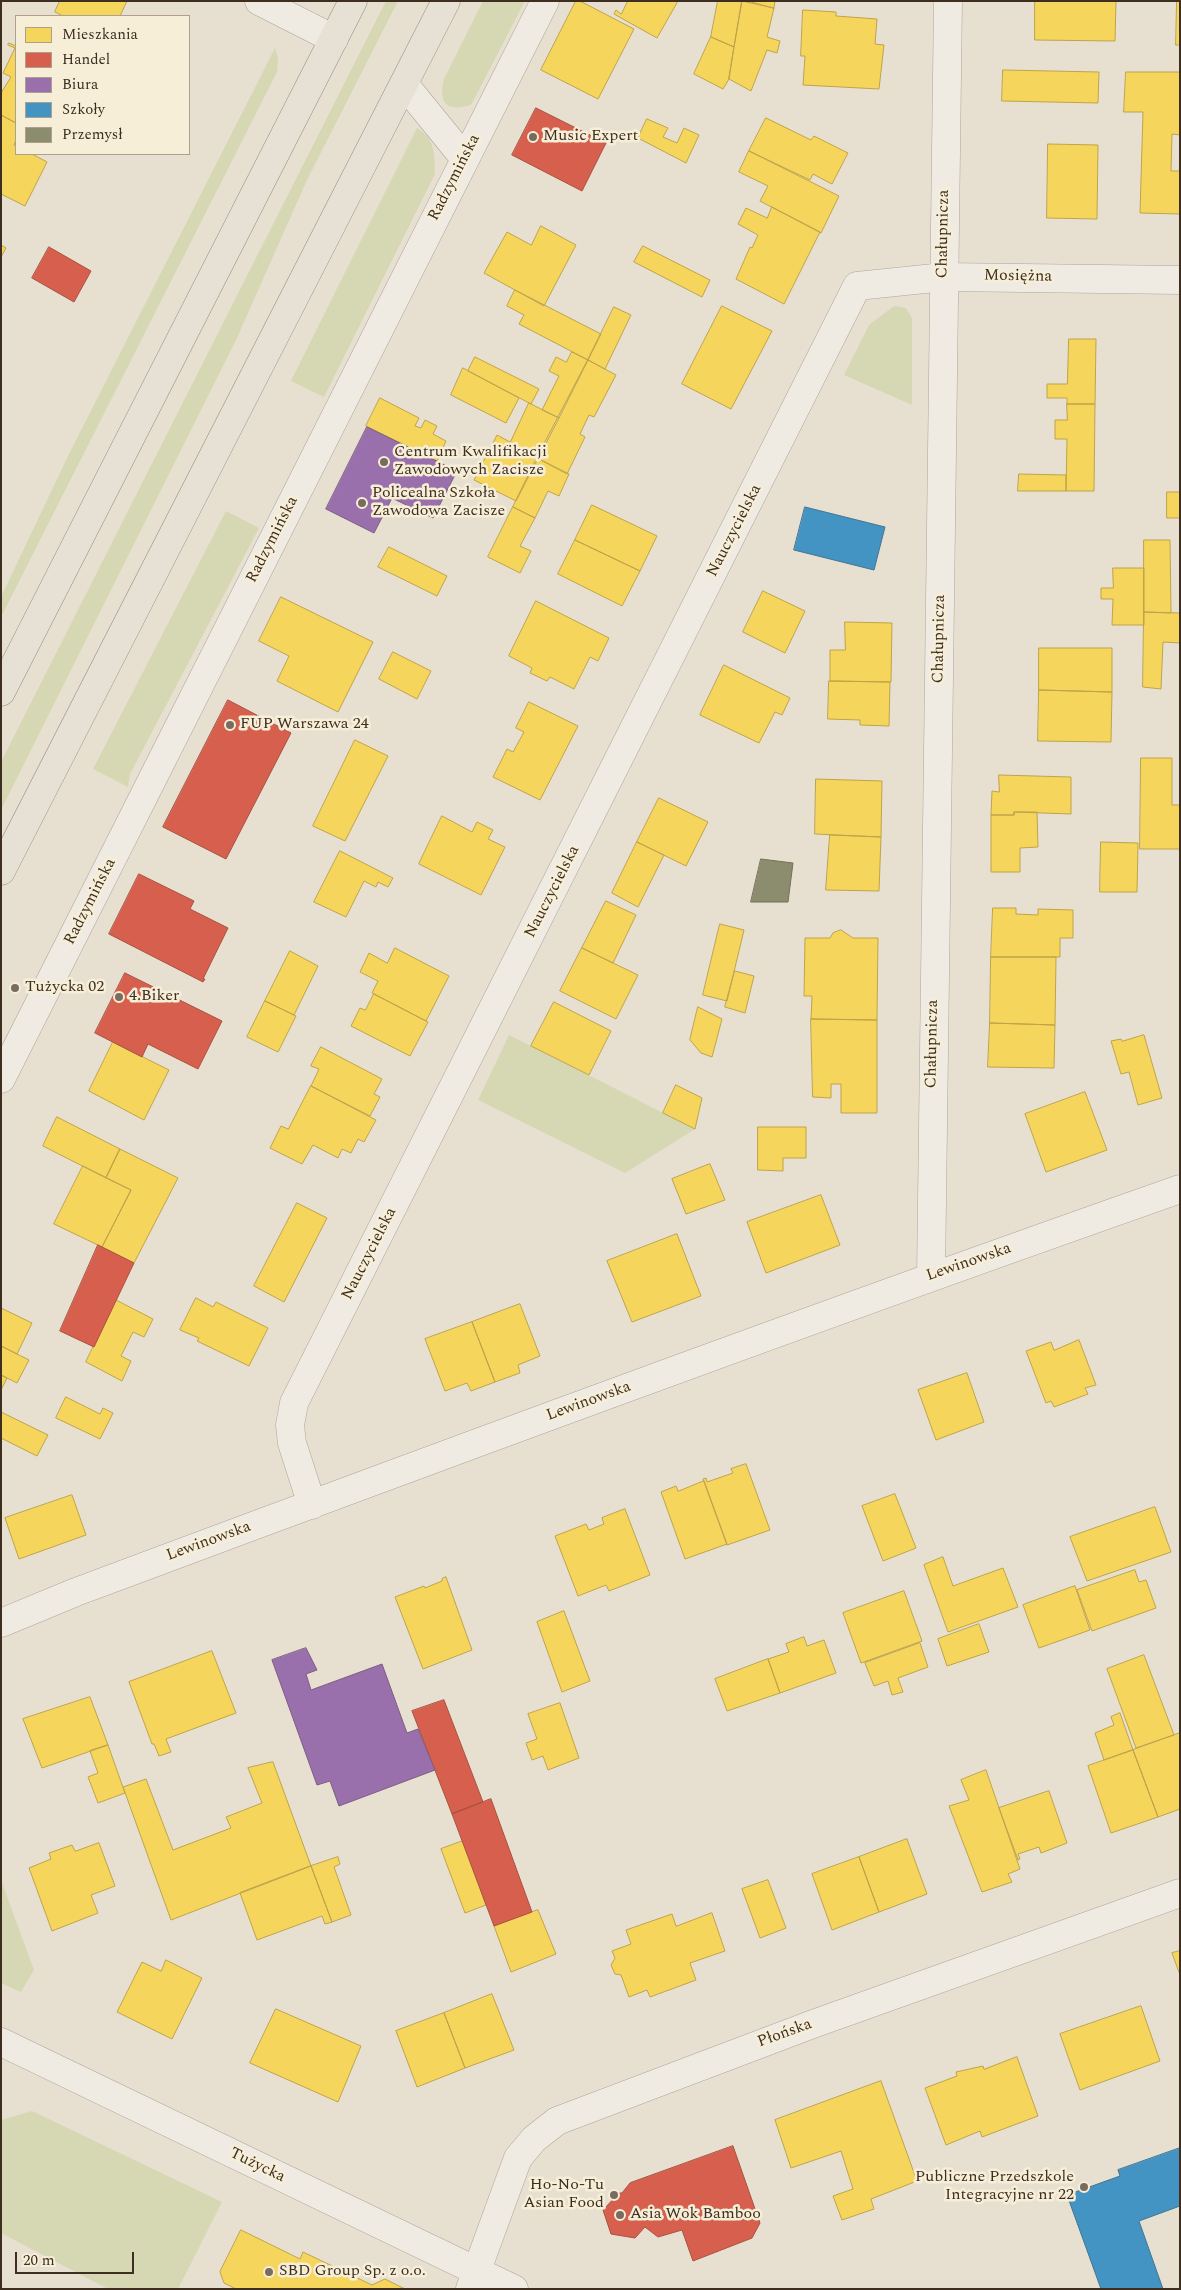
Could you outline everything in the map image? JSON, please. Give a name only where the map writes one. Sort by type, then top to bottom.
[{"type":"main road","points":[[1,692],[354,1]]},
{"type":"main road","points":[[1,871],[446,1]]},
{"type":"street","points":[[259,1],[334,39]]},
{"type":"street","name":"Radzymińska","points":[[1,1079],[545,1]]},
{"type":"street","name":"Chałupnicza","points":[[931,1276],[948,1]]},
{"type":"street","points":[[404,84],[465,158]]},
{"type":"street","name":"Mosiężna","points":[[857,286],[944,276],[1180,280]]},
{"type":"street","name":"Nauczycielska","points":[[312,1504],[292,1443],[290,1425],[294,1403],[738,526],[857,286]]},
{"type":"street","name":"Lewinowska","points":[[1,1623],[59,1599],[312,1504],[931,1276],[1180,1189]]},
{"type":"street","name":"Płońska","points":[[473,2280],[518,2158],[534,2139],[557,2121],[814,2024],[1180,1893]]},
{"type":"street","name":"Tużycka","points":[[1,2042],[473,2280],[514,2289]]},
{"type":"green space","points":[[386,1],[398,1],[307,180],[236,340],[1,810],[1,762]]},
{"type":"green space","points":[[483,1],[525,1],[471,105],[463,107],[450,106],[446,104],[442,95],[444,79]]},
{"type":"green space","points":[[275,48],[278,58],[277,72],[1,617],[1,597],[69,454]]},
{"type":"green space","points":[[417,128],[431,142],[434,153],[435,174],[324,397],[291,381]]},
{"type":"green space","points":[[894,306],[906,308],[912,318],[912,405],[844,375],[869,325]]},
{"type":"green space","points":[[226,511],[259,528],[130,774],[128,787],[93,769]]},
{"type":"green space","points":[[509,1035],[695,1129],[625,1173],[478,1100]]},
{"type":"green space","points":[[1,1880],[34,1970],[21,1992],[1,1983]]},
{"type":"green space","points":[[32,2111],[222,2202],[178,2289],[108,2289],[1,2233],[1,2120]]},
{"type":"building: Mieszkania","points":[[60,1],[127,1],[120,15],[61,15],[55,12]]},
{"type":"building: Mieszkania","points":[[576,1],[580,1],[634,29],[598,99],[541,70]]},
{"type":"building: Mieszkania","points":[[628,1],[678,1],[657,38],[614,14],[616,10],[621,14]]},
{"type":"building: Mieszkania","points":[[718,1],[742,1],[734,47],[711,37]]},
{"type":"building: Mieszkania","points":[[742,1],[774,8],[767,37],[780,41],[777,53],[767,50],[751,91],[729,79]]},
{"type":"building: Mieszkania","points":[[748,1],[775,1],[774,8]]},
{"type":"building: Mieszkania","points":[[1035,1],[1116,1],[1115,41],[1035,40]]},
{"type":"building: Mieszkania","points":[[1177,1],[1180,1],[1180,45],[1176,45]]},
{"type":"building: Mieszkania","points":[[803,10],[836,12],[836,16],[877,19],[875,44],[884,45],[879,89],[803,85],[805,56],[801,56]]},
{"type":"building: Mieszkania","points":[[711,37],[734,47],[729,79],[723,89],[694,74]]},
{"type":"building: Mieszkania","points":[[9,43],[15,46],[15,48],[8,45]]},
{"type":"building: Mieszkania","points":[[15,48],[15,122],[1,115],[1,93],[11,77],[3,73]]},
{"type":"building: Mieszkania","points":[[1003,70],[1099,72],[1098,103],[1002,101]]},
{"type":"building: Mieszkania","points":[[1126,72],[1180,72],[1180,135],[1172,134],[1171,171],[1180,171],[1180,214],[1140,213],[1143,112],[1124,112]]},
{"type":"building: Mieszkania","points":[[1,115],[15,122],[15,155],[34,155],[47,162],[25,206],[1,194]]},
{"type":"building: Mieszkania","points":[[766,118],[811,140],[814,136],[848,153],[832,184],[813,174],[810,180],[749,151]]},
{"type":"building: Mieszkania","points":[[647,119],[668,128],[663,137],[677,143],[684,128],[699,135],[686,163],[638,138]]},
{"type":"building: Mieszkania","points":[[1048,144],[1098,145],[1097,219],[1047,218]]},
{"type":"building: Mieszkania","points":[[749,151],[839,196],[821,233],[760,201],[768,186],[739,172]]},
{"type":"building: Mieszkania","points":[[772,207],[820,232],[784,304],[736,279],[750,247],[752,248],[758,235],[738,224],[746,208],[767,218]]},
{"type":"building: Mieszkania","points":[[541,226],[576,245],[544,306],[484,273],[507,232],[531,245]]},
{"type":"building: Mieszkania","points":[[1,245],[6,248],[1,257]]},
{"type":"building: Mieszkania","points":[[643,246],[710,280],[702,297],[634,262]]},
{"type":"building: Mieszkania","points":[[515,290],[601,334],[588,360],[519,324],[524,315],[507,306]]},
{"type":"building: Mieszkania","points":[[722,306],[772,331],[731,409],[682,384]]},
{"type":"building: Mieszkania","points":[[614,307],[631,315],[605,369],[588,360]]},
{"type":"building: Mieszkania","points":[[1069,339],[1096,339],[1095,404],[1067,404],[1067,398],[1047,398],[1047,384],[1067,384]]},
{"type":"building: Mieszkania","points":[[572,352],[588,360],[559,418],[542,410],[559,376],[549,371],[556,357],[566,362]]},
{"type":"building: Mieszkania","points":[[475,357],[539,389],[531,404],[468,371]]},
{"type":"building: Mieszkania","points":[[588,360],[616,375],[594,417],[589,415],[580,434],[585,437],[567,474],[537,458]]},
{"type":"building: Mieszkania","points":[[463,368],[519,398],[506,423],[451,395]]},
{"type":"building: Mieszkania","points":[[380,398],[419,418],[415,426],[421,428],[425,420],[437,426],[433,434],[446,441],[437,461],[366,426]]},
{"type":"building: Mieszkania","points":[[529,403],[559,418],[516,501],[474,480],[497,435],[510,442]]},
{"type":"building: Mieszkania","points":[[1067,404],[1095,404],[1094,491],[1066,491],[1067,439],[1055,439],[1055,420],[1067,420]]},
{"type":"building: Mieszkania","points":[[537,458],[569,474],[559,496],[548,491],[535,518],[513,507]]},
{"type":"building: Mieszkania","points":[[1019,474],[1066,475],[1066,491],[1018,491]]},
{"type":"building: Mieszkania","points":[[1167,492],[1180,492],[1180,518],[1167,518]]},
{"type":"building: Mieszkania","points":[[592,505],[657,536],[640,571],[575,540]]},
{"type":"building: Mieszkania","points":[[513,507],[535,518],[520,546],[531,551],[520,573],[488,557]]},
{"type":"building: Mieszkania","points":[[575,540],[640,571],[622,606],[558,574]]},
{"type":"building: Mieszkania","points":[[1144,540],[1170,540],[1171,613],[1144,612]]},
{"type":"building: Mieszkania","points":[[389,547],[447,576],[437,596],[378,567]]},
{"type":"building: Mieszkania","points":[[1113,568],[1144,568],[1144,625],[1112,625],[1113,599],[1101,599],[1101,588],[1113,588]]},
{"type":"building: Mieszkania","points":[[763,591],[805,611],[785,653],[743,632]]},
{"type":"building: Mieszkania","points":[[281,597],[373,642],[338,712],[277,681],[289,656],[259,641]]},
{"type":"building: Mieszkania","points":[[536,601],[609,638],[598,661],[590,657],[574,689],[550,677],[547,681],[530,673],[532,668],[509,656]]},
{"type":"building: Mieszkania","points":[[1144,612],[1180,613],[1180,643],[1163,642],[1161,689],[1143,687]]},
{"type":"building: Mieszkania","points":[[845,622],[892,623],[891,682],[830,681],[830,650],[845,650]]},
{"type":"building: Mieszkania","points":[[1039,648],[1112,648],[1112,692],[1039,690]]},
{"type":"building: Mieszkania","points":[[393,652],[431,671],[417,699],[379,679]]},
{"type":"building: Mieszkania","points":[[724,665],[790,698],[782,715],[775,712],[759,743],[700,715]]},
{"type":"building: Mieszkania","points":[[829,681],[890,682],[889,726],[860,725],[860,720],[828,719]]},
{"type":"building: Mieszkania","points":[[1039,690],[1112,692],[1111,742],[1038,741]]},
{"type":"building: Mieszkania","points":[[529,702],[578,726],[540,800],[493,777],[507,749],[513,752],[524,732],[516,728]]},
{"type":"building: Mieszkania","points":[[355,740],[388,756],[345,841],[313,826]]},
{"type":"building: Mieszkania","points":[[1141,758],[1172,758],[1172,805],[1180,805],[1180,849],[1140,849]]},
{"type":"building: Mieszkania","points":[[999,775],[1071,777],[1071,814],[1014,812],[1014,815],[991,815],[992,791],[999,792]]},
{"type":"building: Mieszkania","points":[[816,779],[882,781],[881,837],[815,834]]},
{"type":"building: Mieszkania","points":[[659,798],[708,822],[686,866],[637,842]]},
{"type":"building: Mieszkania","points":[[1014,812],[1037,812],[1038,847],[1020,848],[1020,872],[991,872],[991,815],[1014,815]]},
{"type":"building: Mieszkania","points":[[442,816],[472,832],[477,822],[493,830],[488,839],[505,847],[481,895],[419,864]]},
{"type":"building: Mieszkania","points":[[830,835],[881,837],[879,891],[826,890]]},
{"type":"building: Mieszkania","points":[[637,842],[664,855],[638,907],[612,893]]},
{"type":"building: Mieszkania","points":[[1101,842],[1138,843],[1137,892],[1100,892]]},
{"type":"building: Mieszkania","points":[[340,851],[393,878],[388,887],[378,882],[376,887],[364,881],[346,917],[314,902]]},
{"type":"building: Mieszkania","points":[[606,901],[636,915],[613,963],[582,948]]},
{"type":"building: Mieszkania","points":[[993,908],[1016,908],[1016,914],[1038,915],[1038,909],[1073,910],[1073,938],[1060,938],[1060,957],[991,957]]},
{"type":"building: Mieszkania","points":[[720,924],[744,930],[727,1001],[703,995]]},
{"type":"building: Mieszkania","points":[[841,930],[853,938],[878,938],[877,1020],[811,1019],[812,996],[804,996],[805,938],[830,938],[833,933]]},
{"type":"building: Mieszkania","points":[[395,948],[449,976],[426,1021],[372,993],[378,981],[360,972],[369,953],[387,963]]},
{"type":"building: Mieszkania","points":[[582,948],[638,975],[616,1019],[560,991]]},
{"type":"building: Mieszkania","points":[[290,951],[318,966],[294,1015],[265,1001]]},
{"type":"building: Mieszkania","points":[[991,957],[1056,957],[1055,1025],[990,1023]]},
{"type":"building: Mieszkania","points":[[735,971],[754,976],[745,1013],[725,1007]]},
{"type":"building: Mieszkania","points":[[374,994],[428,1022],[410,1056],[351,1026],[360,1008],[365,1010]]},
{"type":"building: Mieszkania","points":[[265,1001],[296,1016],[278,1052],[247,1037]]},
{"type":"building: Mieszkania","points":[[554,1002],[611,1031],[589,1075],[531,1046]]},
{"type":"building: Mieszkania","points":[[698,1007],[722,1019],[712,1057],[701,1053],[690,1040]]},
{"type":"building: Mieszkania","points":[[811,1019],[877,1020],[877,1113],[841,1113],[841,1084],[831,1084],[831,1098],[813,1097]]},
{"type":"building: Mieszkania","points":[[990,1023],[1055,1025],[1054,1068],[988,1067]]},
{"type":"building: Mieszkania","points":[[1144,1035],[1162,1098],[1138,1105],[1129,1072],[1121,1074],[1111,1041],[1121,1039],[1122,1041]]},
{"type":"building: Mieszkania","points":[[113,1042],[169,1070],[144,1120],[89,1091]]},
{"type":"building: Mieszkania","points":[[321,1047],[382,1079],[374,1094],[380,1097],[370,1116],[311,1086],[319,1069],[311,1066]]},
{"type":"building: Mieszkania","points":[[676,1085],[702,1098],[695,1129],[663,1113]]},
{"type":"building: Mieszkania","points":[[311,1086],[376,1120],[364,1142],[358,1139],[351,1153],[342,1149],[338,1158],[313,1145],[302,1164],[270,1148],[281,1126],[288,1129]]},
{"type":"building: Mieszkania","points":[[1085,1092],[1107,1150],[1046,1172],[1025,1114]]},
{"type":"building: Mieszkania","points":[[57,1117],[120,1149],[106,1178],[43,1146]]},
{"type":"building: Mieszkania","points":[[758,1127],[806,1127],[806,1158],[783,1158],[783,1171],[758,1170]]},
{"type":"building: Mieszkania","points":[[120,1149],[178,1178],[134,1263],[102,1247],[131,1190],[106,1178]]},
{"type":"building: Mieszkania","points":[[710,1164],[725,1200],[686,1214],[672,1179]]},
{"type":"building: Mieszkania","points":[[83,1166],[131,1190],[102,1247],[54,1224]]},
{"type":"building: Mieszkania","points":[[821,1195],[840,1245],[766,1273],[747,1222]]},
{"type":"building: Mieszkania","points":[[297,1203],[327,1218],[284,1302],[254,1286]]},
{"type":"building: Mieszkania","points":[[677,1234],[701,1296],[632,1322],[607,1261]]},
{"type":"building: Mieszkania","points":[[196,1298],[213,1307],[216,1302],[268,1328],[249,1366],[197,1341],[199,1338],[180,1330]]},
{"type":"building: Mieszkania","points":[[116,1300],[153,1319],[144,1337],[133,1332],[121,1356],[131,1361],[122,1381],[86,1362]]},
{"type":"building: Mieszkania","points":[[520,1304],[540,1356],[518,1365],[520,1373],[495,1382],[472,1322]]},
{"type":"building: Mieszkania","points":[[1,1308],[32,1323],[17,1354],[1,1346]]},
{"type":"building: Mieszkania","points":[[472,1322],[495,1382],[471,1391],[467,1383],[445,1391],[425,1339]]},
{"type":"building: Mieszkania","points":[[1079,1340],[1096,1385],[1085,1388],[1088,1394],[1054,1407],[1051,1401],[1046,1403],[1026,1351],[1051,1342],[1054,1350]]},
{"type":"building: Mieszkania","points":[[1,1346],[29,1360],[17,1383],[1,1375]]},
{"type":"building: Mieszkania","points":[[967,1373],[984,1422],[936,1440],[918,1390]]},
{"type":"building: Mieszkania","points":[[1,1375],[7,1378],[1,1390]]},
{"type":"building: Mieszkania","points":[[66,1397],[100,1414],[103,1408],[113,1413],[100,1439],[56,1418]]},
{"type":"building: Mieszkania","points":[[1,1412],[48,1435],[37,1456],[1,1438]]},
{"type":"building: Mieszkania","points":[[746,1464],[770,1530],[727,1545],[703,1479],[706,1478],[707,1482],[733,1473],[731,1469]]},
{"type":"building: Mieszkania","points":[[704,1481],[727,1544],[685,1559],[661,1492],[676,1486],[678,1491]]},
{"type":"building: Mieszkania","points":[[895,1494],[916,1548],[883,1561],[862,1506]]},
{"type":"building: Mieszkania","points":[[72,1495],[86,1535],[19,1559],[5,1518]]},
{"type":"building: Mieszkania","points":[[1155,1507],[1171,1552],[1087,1581],[1070,1537]]},
{"type":"building: Mieszkania","points":[[625,1509],[650,1575],[609,1591],[606,1585],[578,1596],[555,1536],[586,1524],[589,1530],[604,1524],[602,1518]]},
{"type":"building: Mieszkania","points":[[943,1557],[953,1586],[1003,1568],[1018,1607],[948,1632],[924,1565]]},
{"type":"building: Mieszkania","points":[[1135,1570],[1139,1582],[1146,1580],[1156,1608],[1092,1631],[1077,1590]]},
{"type":"building: Mieszkania","points":[[446,1577],[472,1650],[423,1669],[395,1597],[424,1586],[425,1588],[442,1581]]},
{"type":"building: Mieszkania","points":[[1075,1586],[1090,1630],[1039,1648],[1023,1605]]},
{"type":"building: Mieszkania","points":[[904,1591],[922,1641],[861,1663],[843,1613]]},
{"type":"building: Mieszkania","points":[[564,1611],[590,1681],[562,1692],[537,1622]]},
{"type":"building: Mieszkania","points":[[979,1624],[989,1652],[947,1666],[938,1639]]},
{"type":"building: Mieszkania","points":[[804,1637],[807,1646],[824,1640],[836,1673],[780,1693],[768,1659],[789,1652],[786,1644]]},
{"type":"building: Mieszkania","points":[[920,1643],[928,1667],[898,1678],[903,1692],[892,1695],[888,1681],[874,1686],[865,1663]]},
{"type":"building: Mieszkania","points":[[212,1651],[236,1713],[166,1739],[171,1752],[159,1756],[154,1744],[152,1744],[129,1682]]},
{"type":"building: Mieszkania","points":[[1144,1655],[1174,1735],[1136,1748],[1107,1669]]},
{"type":"building: Mieszkania","points":[[768,1659],[780,1693],[727,1711],[715,1679]]},
{"type":"building: Mieszkania","points":[[90,1697],[108,1745],[42,1768],[23,1719]]},
{"type":"building: Mieszkania","points":[[560,1703],[579,1758],[548,1770],[543,1756],[532,1760],[526,1743],[537,1739],[528,1714]]},
{"type":"building: Mieszkania","points":[[1120,1713],[1133,1750],[1104,1760],[1095,1733],[1114,1725],[1111,1717]]},
{"type":"building: Mieszkania","points":[[1180,1733],[1180,1809],[1158,1817],[1133,1750]]},
{"type":"building: Mieszkania","points":[[108,1745],[125,1793],[98,1803],[88,1777],[98,1773],[90,1751]]},
{"type":"building: Mieszkania","points":[[1133,1750],[1158,1817],[1111,1833],[1088,1766]]},
{"type":"building: Mieszkania","points":[[273,1762],[311,1866],[171,1920],[123,1787],[146,1779],[173,1850],[231,1828],[226,1817],[262,1803],[248,1768]]},
{"type":"building: Mieszkania","points":[[986,1770],[1020,1869],[1008,1874],[1012,1882],[982,1892],[949,1806],[969,1800],[961,1780]]},
{"type":"building: Mieszkania","points":[[1049,1791],[1067,1843],[1041,1853],[1039,1847],[1018,1854],[1020,1859],[1018,1860],[999,1808]]},
{"type":"building: Mieszkania","points":[[907,1839],[927,1894],[879,1912],[859,1857]]},
{"type":"building: Mieszkania","points":[[463,1841],[486,1905],[465,1913],[441,1849]]},
{"type":"building: Mieszkania","points":[[99,1843],[115,1886],[91,1895],[98,1913],[52,1931],[29,1868],[51,1859],[49,1853],[72,1845],[75,1851]]},
{"type":"building: Mieszkania","points":[[338,1857],[340,1864],[334,1867],[351,1915],[332,1922],[311,1866]]},
{"type":"building: Mieszkania","points":[[859,1857],[879,1912],[832,1930],[812,1874]]},
{"type":"building: Mieszkania","points":[[311,1866],[332,1922],[325,1924],[322,1916],[257,1940],[240,1893]]},
{"type":"building: Mieszkania","points":[[768,1880],[786,1928],[760,1938],[742,1889]]},
{"type":"building: Mieszkania","points":[[538,1910],[556,1954],[511,1972],[494,1926]]},
{"type":"building: Mieszkania","points":[[712,1913],[725,1951],[690,1963],[696,1980],[650,1997],[647,1990],[629,1997],[621,1975],[615,1974],[611,1965],[615,1958],[612,1951],[631,1944],[626,1930],[672,1914],[676,1926]]},
{"type":"building: Mieszkania","points":[[1180,1951],[1180,1975],[1172,1953]]},
{"type":"building: Mieszkania","points":[[166,1960],[202,1978],[172,2039],[117,2012],[142,1962],[161,1971]]},
{"type":"building: Mieszkania","points":[[492,1994],[514,2050],[465,2068],[444,2013]]},
{"type":"building: Mieszkania","points":[[1141,2006],[1160,2061],[1080,2090],[1060,2034]]},
{"type":"building: Mieszkania","points":[[276,2009],[361,2046],[338,2102],[250,2063]]},
{"type":"building: Mieszkania","points":[[444,2013],[465,2068],[417,2087],[396,2031]]},
{"type":"building: Mieszkania","points":[[1017,2057],[1038,2116],[982,2137],[980,2131],[946,2145],[925,2088],[957,2076],[956,2072],[983,2066],[984,2069]]},
{"type":"building: Mieszkania","points":[[881,2081],[917,2181],[871,2199],[874,2209],[842,2220],[833,2196],[853,2189],[841,2151],[791,2168],[775,2120]]},
{"type":"building: Mieszkania","points":[[241,2230],[300,2259],[303,2252],[372,2285],[385,2279],[405,2289],[236,2289],[224,2283],[220,2272]]},
{"type":"building: Handel","points":[[536,108],[606,143],[582,191],[512,155]]},
{"type":"building: Handel","points":[[49,247],[91,271],[74,302],[32,278]]},
{"type":"building: Handel","points":[[228,700],[291,733],[226,859],[163,827]]},
{"type":"building: Handel","points":[[139,874],[194,901],[190,909],[228,928],[203,982],[109,934]]},
{"type":"building: Handel","points":[[125,973],[222,1021],[198,1069],[148,1044],[142,1057],[95,1033]]},
{"type":"building: Handel","points":[[98,1245],[134,1263],[94,1347],[60,1331]]},
{"type":"building: Handel","points":[[444,1700],[483,1802],[452,1814],[412,1711]]},
{"type":"building: Handel","points":[[491,1799],[532,1912],[494,1926],[452,1814]]},
{"type":"building: Handel","points":[[733,2146],[760,2223],[752,2238],[693,2261],[682,2230],[658,2237],[645,2227],[635,2238],[611,2234],[603,2210],[630,2183]]},
{"type":"building: Biura","points":[[367,427],[457,471],[433,518],[392,498],[374,533],[326,509]]},
{"type":"building: Biura","points":[[306,1648],[317,1670],[306,1674],[311,1690],[382,1664],[407,1733],[418,1729],[435,1770],[339,1806],[330,1781],[317,1785],[272,1660]]},
{"type":"building: Szkoły","points":[[805,507],[885,527],[874,570],[794,550]]},
{"type":"building: Szkoły","points":[[1180,2148],[1180,2206],[1139,2221],[1163,2289],[1101,2289],[1067,2195],[1120,2176],[1118,2170]]},
{"type":"building: Przemysł","points":[[761,859],[793,863],[788,902],[751,902]]},
{"type":"place","name":"Music Expert","points":[[533,137]]},
{"type":"place","name":"Centrum Kwalifikacji Zawodowych Zacisze","points":[[384,462]]},
{"type":"place","name":"Policealna Szkoła Zawodowa Zacisze","points":[[362,503]]},
{"type":"place","name":"FUP Warszawa 24","points":[[230,725]]},
{"type":"place","name":"Tużycka 02","points":[[15,988]]},
{"type":"place","name":"4.Biker","points":[[119,997]]},
{"type":"place","name":"Publiczne Przedszkole Integracyjne nr 22","points":[[1084,2187]]},
{"type":"place","name":"Ho-No-Tu Asian Food","points":[[614,2195]]},
{"type":"place","name":"Asia Wok Bamboo","points":[[620,2215]]},
{"type":"place","name":"SBD Group Sp. z o.o.","points":[[269,2272]]}]
